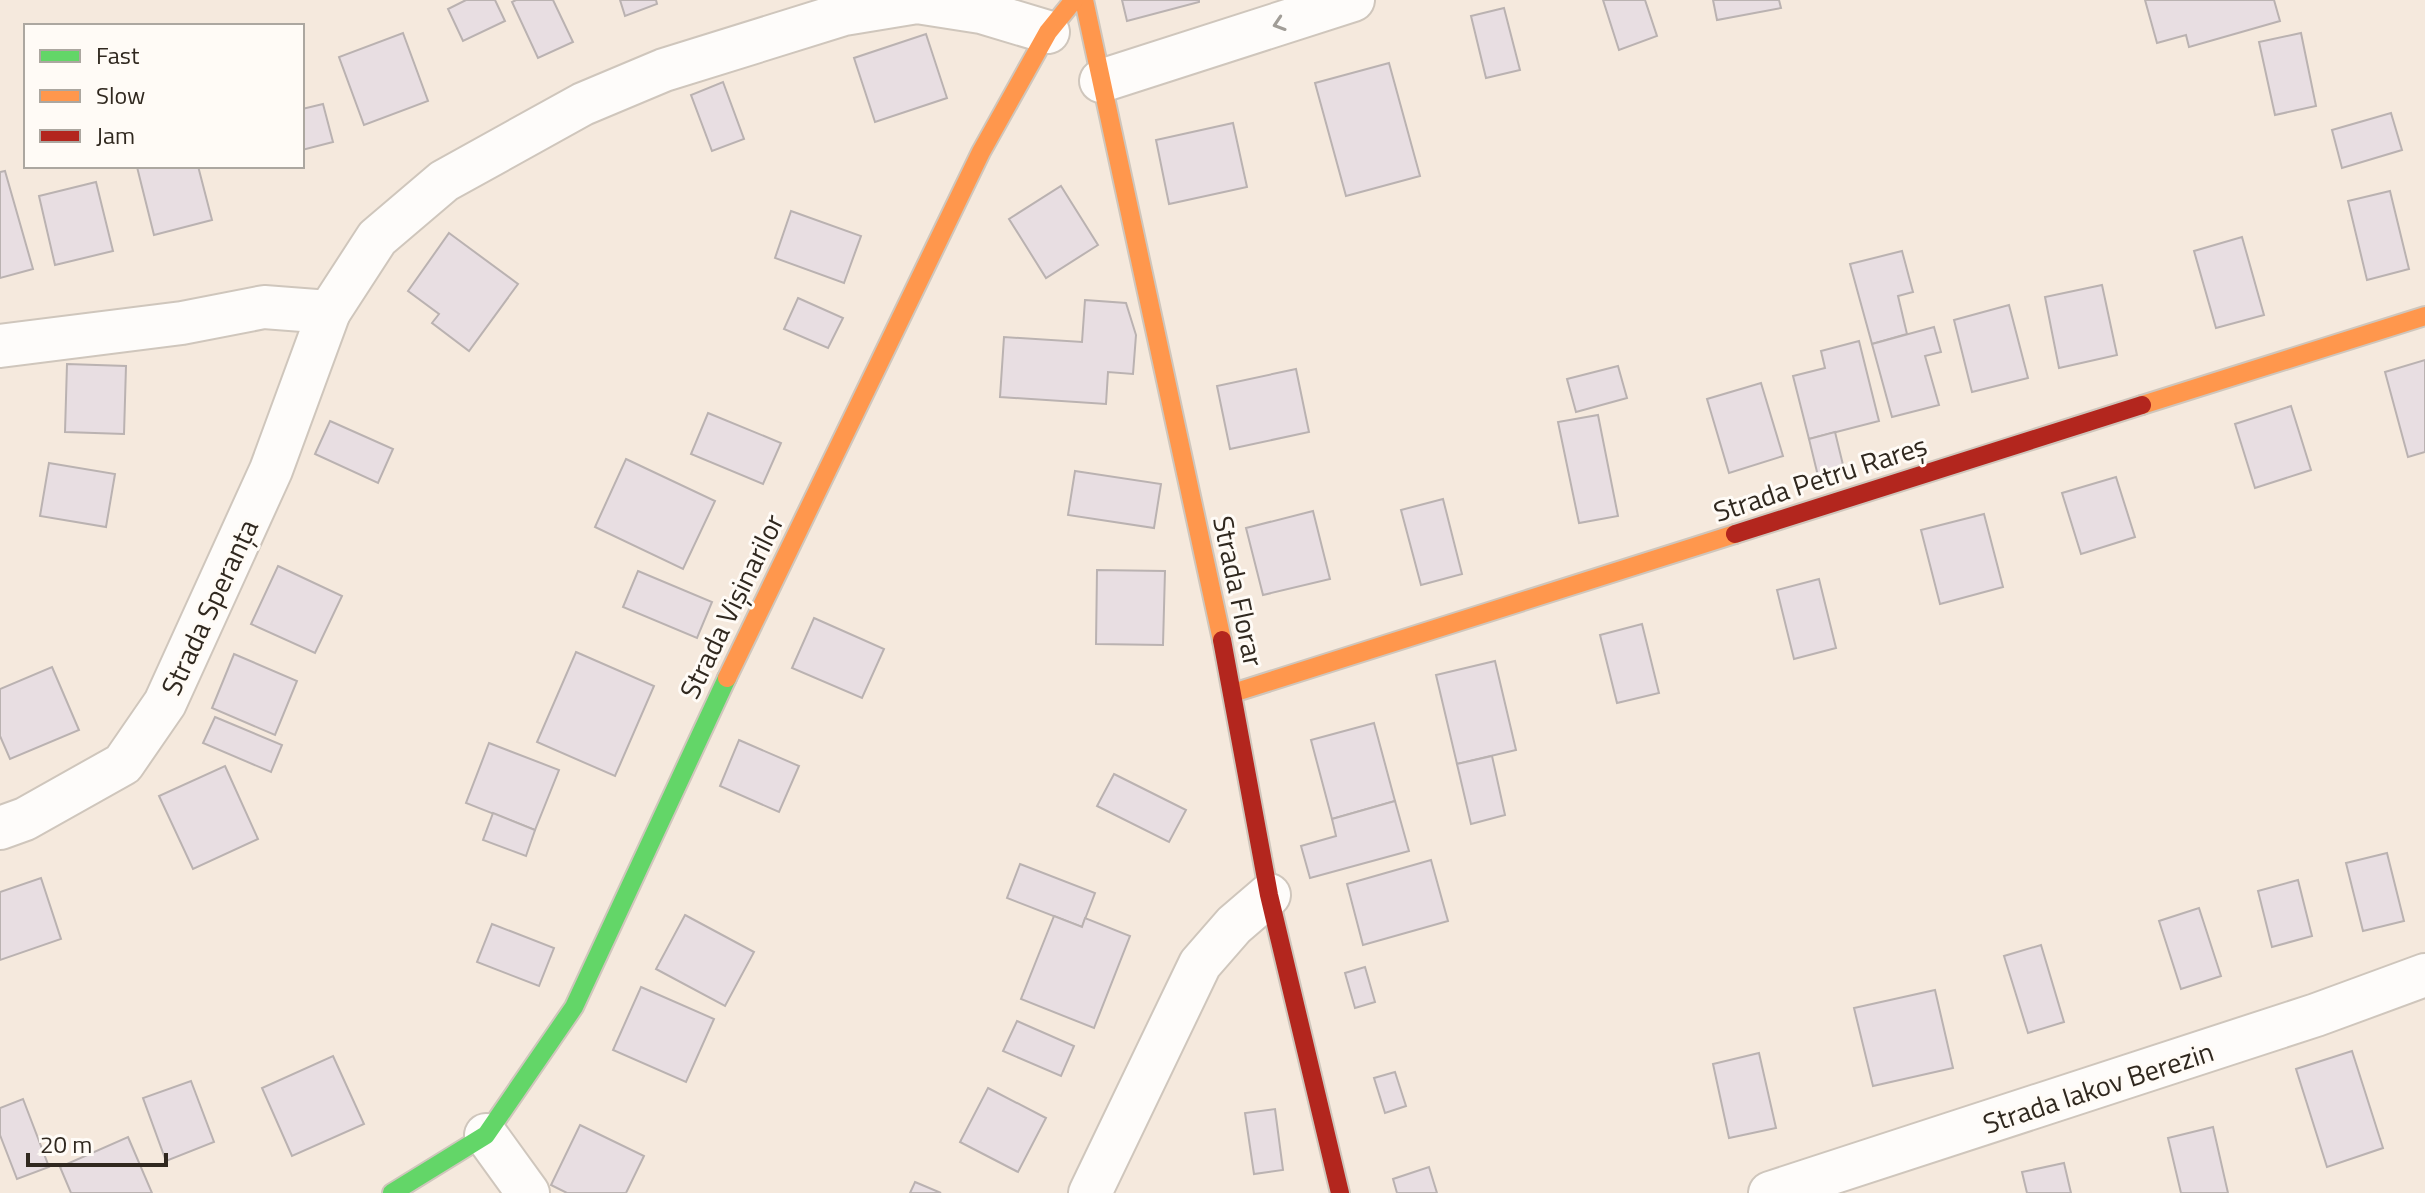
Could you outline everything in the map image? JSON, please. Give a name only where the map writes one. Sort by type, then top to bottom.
[{"type":"street","name":"Strada Vișinarilor","points":[[392,1193],[486,1135],[574,1007],[723,686],[981,152],[1048,32],[1074,0]]},
{"type":"street","name":"Strada Florar","points":[[1084,0],[1233,693],[1269,895],[1340,1193]]},
{"type":"street","points":[[1101,81],[1353,0]]},
{"type":"street","name":"Strada Speranța","points":[[0,828],[25,819],[123,764],[165,703],[271,470],[329,312],[377,238],[444,181],[583,104],[664,70],[844,14],[917,2],[981,12],[1048,32]]},
{"type":"street","points":[[0,346],[182,323],[264,307],[329,312]]},
{"type":"street","name":"Strada Petru Rareș","points":[[1233,693],[2425,316]]},
{"type":"street","points":[[1090,1193],[1200,964],[1234,925],[1269,895]]},
{"type":"street","name":"Strada Iakov Berezin","points":[[1770,1193],[2316,1015],[2425,975]]},
{"type":"street","points":[[486,1135],[528,1193]]},
{"type":"building","points":[[466,0],[495,0],[505,21],[463,41],[448,9]]},
{"type":"building","points":[[553,0],[573,42],[538,58],[512,2]]},
{"type":"building","points":[[620,0],[656,0],[657,4],[625,16]]},
{"type":"building","points":[[1122,0],[1199,0],[1199,2],[1127,21]]},
{"type":"building","points":[[1603,0],[1645,0],[1657,36],[1619,50]]},
{"type":"building","points":[[1713,0],[1779,0],[1781,8],[1717,20]]},
{"type":"building","points":[[2145,0],[2274,0],[2280,21],[2189,47],[2186,35],[2157,43]]},
{"type":"building","points":[[1504,8],[1520,70],[1486,78],[1471,16]]},
{"type":"building","points":[[403,33],[428,101],[364,125],[339,57]]},
{"type":"building","points":[[2301,33],[2316,106],[2275,115],[2259,42]]},
{"type":"building","points":[[926,34],[947,98],[875,122],[854,58]]},
{"type":"building","points":[[1389,63],[1420,176],[1346,196],[1315,83]]},
{"type":"building","points":[[723,82],[744,139],[712,151],[691,95]]},
{"type":"building","points":[[323,104],[333,142],[304,149],[304,109]]},
{"type":"building","points":[[2391,113],[2402,150],[2342,168],[2332,130]]},
{"type":"building","points":[[1233,123],[1247,187],[1169,204],[1156,140]]},
{"type":"building","points":[[137,168],[199,168],[212,220],[154,235]]},
{"type":"building","points":[[5,171],[33,269],[0,278],[0,172]]},
{"type":"building","points":[[96,182],[113,251],[55,265],[39,196]]},
{"type":"building","points":[[1061,186],[1098,245],[1046,278],[1009,219]]},
{"type":"building","points":[[2390,191],[2409,269],[2367,280],[2348,201]]},
{"type":"building","points":[[791,211],[861,236],[844,283],[775,258]]},
{"type":"building","points":[[449,233],[518,284],[469,351],[432,323],[439,314],[408,291]]},
{"type":"building","points":[[2242,237],[2264,315],[2216,328],[2194,251]]},
{"type":"building","points":[[1902,251],[1913,292],[1898,296],[1907,334],[1872,344],[1850,264]]},
{"type":"building","points":[[2102,285],[2117,355],[2059,368],[2045,297]]},
{"type":"building","points":[[798,298],[843,318],[828,348],[784,329]]},
{"type":"building","points":[[1085,300],[1126,303],[1136,335],[1133,374],[1108,372],[1106,404],[1000,397],[1004,337],[1082,342]]},
{"type":"building","points":[[2009,305],[2028,378],[1972,392],[1954,320]]},
{"type":"building","points":[[1934,327],[1941,352],[1925,356],[1939,405],[1892,417],[1872,344]]},
{"type":"building","points":[[1859,341],[1879,421],[1809,439],[1793,376],[1825,368],[1821,351]]},
{"type":"building","points":[[2425,360],[2425,452],[2408,457],[2385,372]]},
{"type":"building","points":[[67,364],[126,366],[124,434],[65,432]]},
{"type":"building","points":[[1618,366],[1627,398],[1576,412],[1567,379]]},
{"type":"building","points":[[1296,369],[1309,432],[1230,449],[1217,386]]},
{"type":"building","points":[[1761,383],[1783,456],[1729,473],[1707,399]]},
{"type":"building","points":[[2291,406],[2311,470],[2255,488],[2235,424]]},
{"type":"building","points":[[708,413],[781,443],[763,484],[691,454]]},
{"type":"building","points":[[1598,415],[1618,516],[1579,523],[1558,422]]},
{"type":"building","points":[[330,421],[393,449],[378,483],[315,454]]},
{"type":"building","points":[[1835,432],[1844,469],[1818,476],[1809,439]]},
{"type":"building","points":[[626,459],[715,501],[683,569],[595,527]]},
{"type":"building","points":[[49,463],[115,474],[106,527],[40,516]]},
{"type":"building","points":[[1075,471],[1161,484],[1154,528],[1068,515]]},
{"type":"building","points":[[2116,477],[2135,537],[2081,554],[2062,493]]},
{"type":"building","points":[[1443,499],[1462,574],[1421,585],[1401,510]]},
{"type":"building","points":[[1313,511],[1330,579],[1263,595],[1246,528]]},
{"type":"building","points":[[1984,514],[2003,587],[1940,604],[1921,530]]},
{"type":"building","points":[[278,566],[342,596],[315,653],[251,624]]},
{"type":"building","points":[[1097,570],[1165,571],[1163,645],[1096,644]]},
{"type":"building","points":[[638,571],[712,602],[697,638],[623,607]]},
{"type":"building","points":[[1819,579],[1836,648],[1794,659],[1777,590]]},
{"type":"building","points":[[814,618],[884,649],[862,698],[792,668]]},
{"type":"building","points":[[1642,624],[1659,693],[1617,703],[1600,635]]},
{"type":"building","points":[[576,652],[654,686],[615,776],[537,742]]},
{"type":"building","points":[[234,654],[297,681],[275,735],[212,708]]},
{"type":"building","points":[[1495,661],[1516,750],[1457,764],[1436,675]]},
{"type":"building","points":[[52,667],[79,730],[10,759],[0,736],[0,689]]},
{"type":"building","points":[[215,717],[282,745],[271,772],[203,743]]},
{"type":"building","points":[[1374,723],[1395,801],[1332,819],[1311,740]]},
{"type":"building","points":[[739,740],[799,766],[779,812],[720,786]]},
{"type":"building","points":[[489,743],[559,770],[535,830],[466,803]]},
{"type":"building","points":[[1492,756],[1505,815],[1471,824],[1457,764]]},
{"type":"building","points":[[225,766],[258,839],[193,869],[159,796]]},
{"type":"building","points":[[1114,774],[1186,810],[1169,842],[1097,806]]},
{"type":"building","points":[[1395,801],[1409,851],[1310,878],[1301,846],[1336,836],[1332,819]]},
{"type":"building","points":[[493,813],[535,830],[526,856],[483,840]]},
{"type":"building","points":[[2387,853],[2404,921],[2363,931],[2346,863]]},
{"type":"building","points":[[1431,860],[1448,921],[1363,945],[1347,884]]},
{"type":"building","points":[[1020,864],[1095,893],[1082,927],[1007,898]]},
{"type":"building","points":[[41,878],[61,939],[0,960],[0,892]]},
{"type":"building","points":[[2298,880],[2312,936],[2272,947],[2258,891]]},
{"type":"building","points":[[2199,908],[2221,976],[2181,989],[2159,921]]},
{"type":"building","points":[[685,915],[754,952],[725,1006],[656,969]]},
{"type":"building","points":[[1054,916],[1082,927],[1085,918],[1130,936],[1094,1028],[1021,999]]},
{"type":"building","points":[[492,924],[554,948],[539,986],[477,962]]},
{"type":"building","points":[[2041,945],[2064,1022],[2028,1033],[2004,956]]},
{"type":"building","points":[[1365,967],[1375,1002],[1355,1008],[1345,973]]},
{"type":"building","points":[[641,987],[714,1019],[686,1082],[613,1050]]},
{"type":"building","points":[[1935,990],[1953,1068],[1873,1086],[1854,1008]]},
{"type":"building","points":[[1017,1021],[1074,1046],[1061,1076],[1003,1051]]},
{"type":"building","points":[[2352,1051],[2383,1148],[2327,1167],[2296,1069]]},
{"type":"building","points":[[1759,1053],[1776,1128],[1729,1138],[1713,1064]]},
{"type":"building","points":[[333,1056],[364,1124],[292,1156],[262,1088]]},
{"type":"building","points":[[1395,1072],[1406,1106],[1385,1113],[1374,1078]]},
{"type":"building","points":[[191,1081],[214,1142],[166,1161],[143,1098]]},
{"type":"building","points":[[988,1088],[1046,1118],[1018,1172],[960,1142]]},
{"type":"building","points":[[23,1099],[49,1167],[17,1179],[0,1135],[0,1108]]},
{"type":"building","points":[[1275,1109],[1283,1170],[1254,1174],[1245,1113]]},
{"type":"building","points":[[580,1125],[644,1156],[626,1193],[567,1193],[551,1185]]},
{"type":"building","points":[[2213,1127],[2228,1193],[2181,1193],[2168,1138]]},
{"type":"building","points":[[128,1137],[152,1193],[71,1193],[60,1167]]},
{"type":"building","points":[[2064,1163],[2071,1193],[2027,1193],[2022,1172]]},
{"type":"building","points":[[1429,1167],[1437,1193],[1397,1193],[1393,1179]]},
{"type":"building","points":[[915,1182],[941,1193],[910,1193]]},
{"type":"traffic: fast","points":[[392,1193],[486,1135],[574,1007],[727,678]]},
{"type":"traffic: slow","points":[[727,678],[981,152],[1048,32],[1074,0]]},
{"type":"traffic: slow","points":[[1084,0],[1222,640]]},
{"type":"traffic: slow","points":[[2142,405],[2425,316]]},
{"type":"traffic: slow","points":[[1233,693],[1735,534]]},
{"type":"traffic: jam","points":[[1735,534],[2142,405]]},
{"type":"traffic: jam","points":[[1222,640],[1269,895],[1340,1193]]}]
